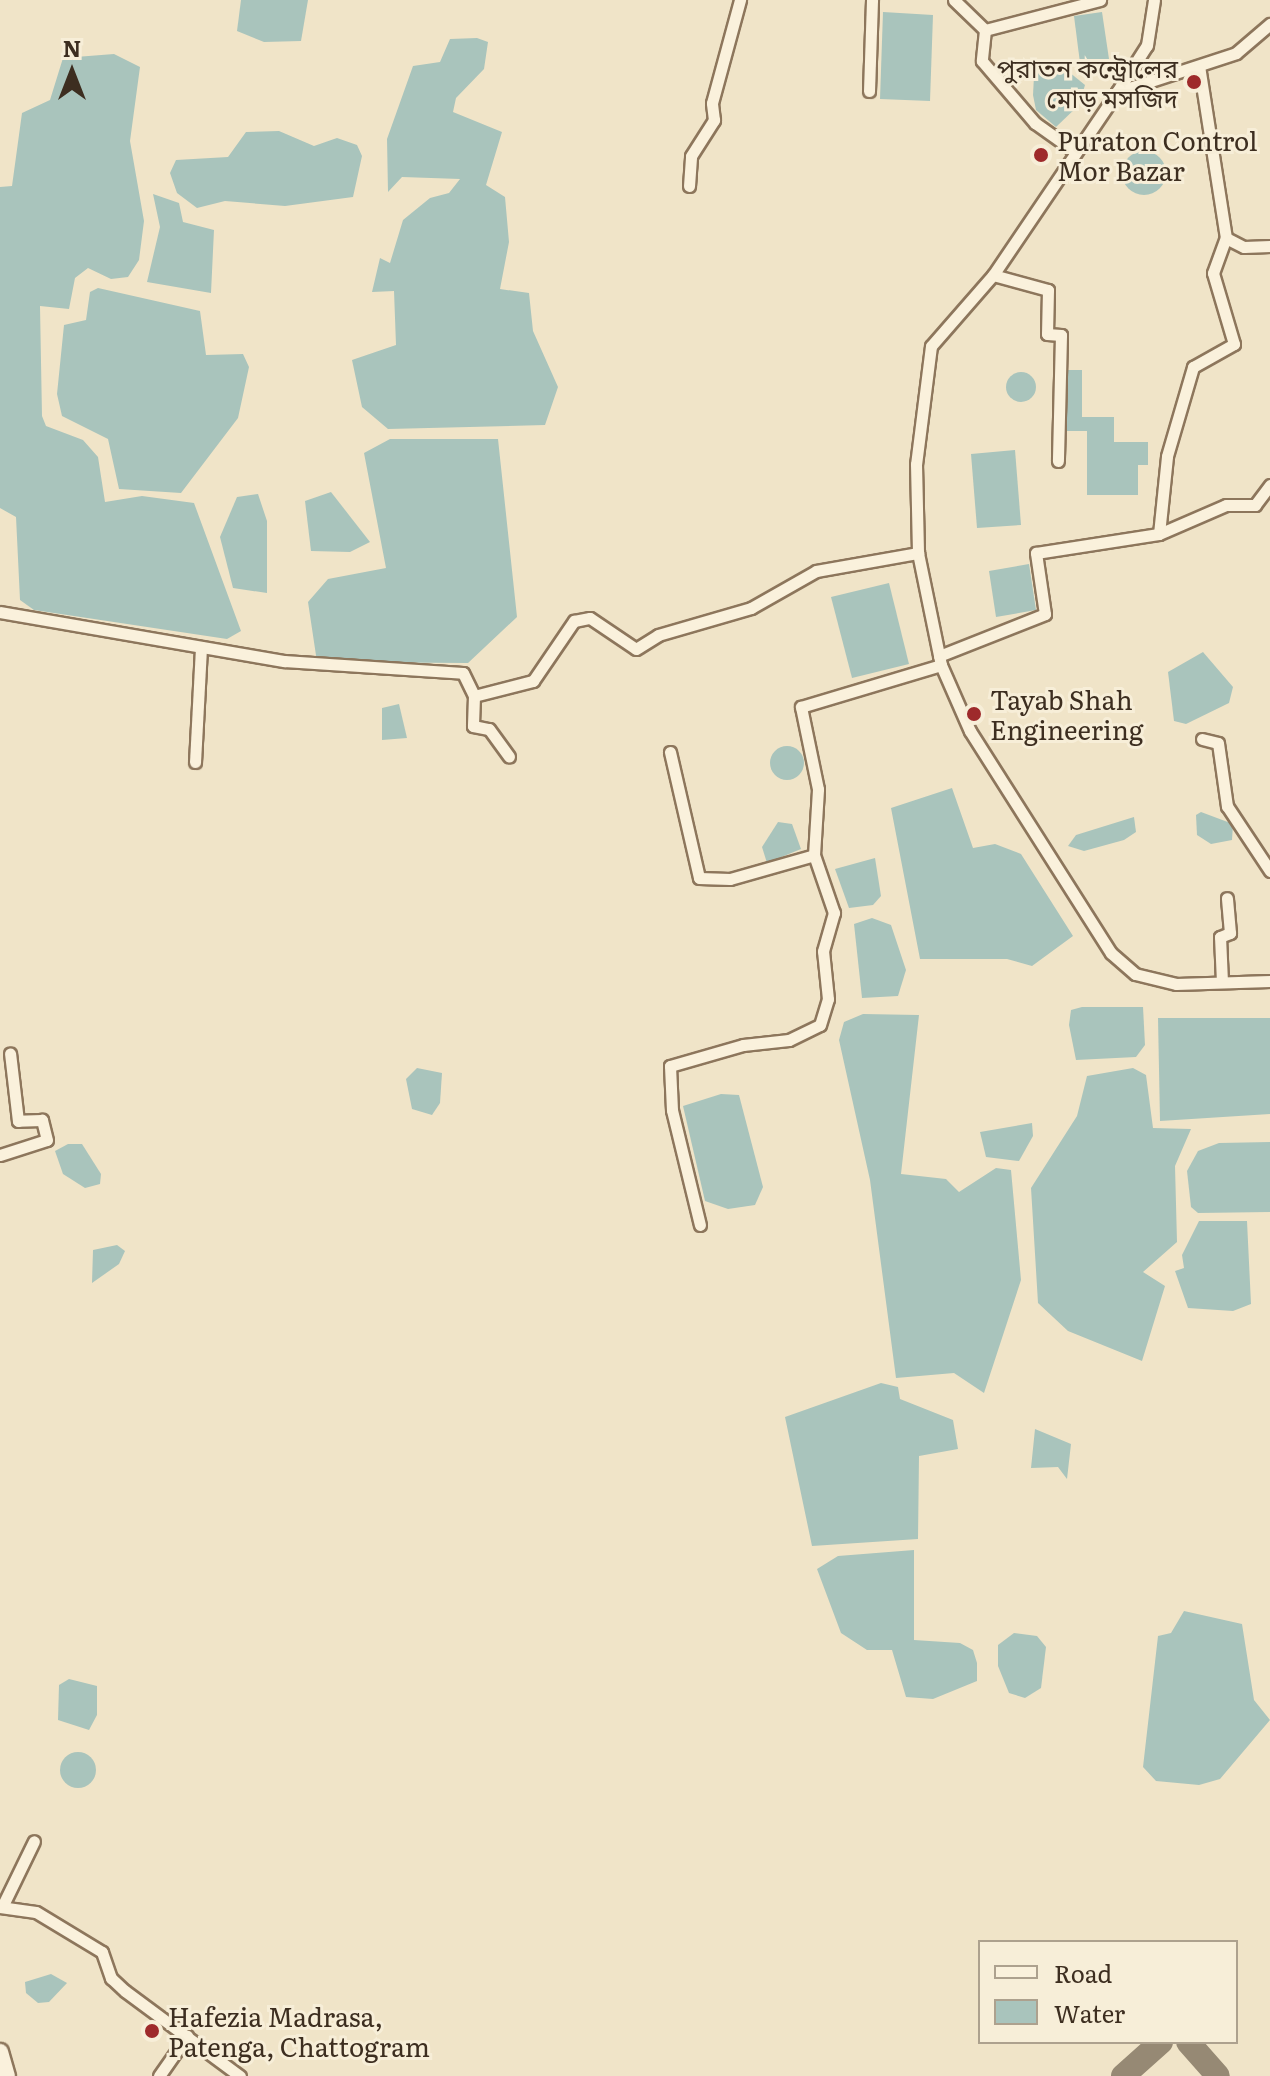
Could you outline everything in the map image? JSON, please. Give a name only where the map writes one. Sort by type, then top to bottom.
[{"type":"main road","points":[[0,2052],[7,2076]]},
{"type":"street","points":[[689,186],[691,156],[714,120],[712,103],[740,0]]},
{"type":"street","points":[[869,91],[872,0]]},
{"type":"street","points":[[954,0],[985,30]]},
{"type":"street","points":[[985,30],[1100,0]]},
{"type":"street","points":[[1154,0],[1147,45],[1117,92],[993,275],[931,346],[916,464],[918,553],[940,660],[1011,804],[1111,953],[1135,974],[1176,984],[1270,981]]},
{"type":"street","points":[[1117,92],[1236,53],[1270,24]]},
{"type":"street","points":[[985,30],[982,61],[1035,123],[1076,152]]},
{"type":"street","points":[[1159,534],[1167,456],[1193,367],[1234,344],[1213,273],[1226,238],[1199,66]]},
{"type":"street","points":[[1226,238],[1244,247],[1270,246]]},
{"type":"street","points":[[993,275],[1048,290],[1047,334],[1061,335],[1058,461]]},
{"type":"street","points":[[700,1225],[672,1110],[670,1066],[789,1040],[820,1025],[829,993],[823,951],[834,913],[814,855],[818,789],[801,707],[940,660],[1045,614],[1036,553],[1159,534],[1226,505],[1255,505],[1270,485]]},
{"type":"street","points":[[474,696],[533,681],[574,621],[590,618],[636,649],[658,635],[751,608],[816,571],[918,553]]},
{"type":"street","points":[[0,612],[284,661],[460,672],[474,696],[473,726],[489,729],[509,757]]},
{"type":"street","points":[[195,762],[201,647]]},
{"type":"street","points":[[1202,739],[1218,743],[1227,806],[1270,871]]},
{"type":"street","points":[[670,752],[699,878],[730,879],[814,855]]},
{"type":"street","points":[[1222,982],[1220,937],[1230,933],[1227,898]]},
{"type":"street","points":[[0,1155],[47,1141],[42,1120],[18,1121],[10,1053]]},
{"type":"street","points":[[34,1841],[1,1907],[36,1912],[102,1952],[111,1978],[125,1991],[240,2076]]},
{"type":"street","points":[[159,2076],[187,2036]]},
{"type":"water","points":[[241,0],[308,0],[301,41],[264,42],[237,31]]},
{"type":"water","points":[[883,12],[933,15],[930,101],[880,99]]},
{"type":"water","points":[[1102,12],[1109,59],[1080,63],[1074,16]]},
{"type":"water","points":[[477,38],[488,42],[484,69],[456,98],[453,112],[502,132],[486,185],[505,197],[509,242],[500,289],[529,293],[533,331],[558,387],[545,425],[388,429],[362,407],[352,360],[396,345],[394,291],[372,292],[380,258],[390,263],[403,220],[430,198],[449,193],[460,179],[402,177],[388,192],[387,139],[413,66],[440,62],[450,39]]},
{"type":"water","points":[[114,54],[140,67],[130,141],[144,221],[139,260],[128,277],[111,279],[88,268],[75,278],[69,309],[40,306],[42,416],[46,426],[83,440],[98,457],[105,502],[142,496],[194,503],[241,631],[227,639],[34,610],[20,600],[16,517],[0,508],[0,187],[12,186],[22,113],[50,100],[63,58]]},
{"type":"water","points":[[1053,59],[1085,85],[1079,105],[1056,127],[1036,110],[1033,95],[1034,76]]},
{"type":"water","points":[[279,131],[314,146],[337,138],[357,145],[362,156],[353,197],[285,206],[225,201],[197,208],[177,193],[170,173],[176,160],[228,157],[246,132]]},
{"type":"water","points":[[1144,151],[1160,157],[1166,173],[1160,189],[1144,195],[1128,189],[1122,173],[1128,157]]},
{"type":"water","points":[[153,194],[179,203],[183,222],[214,230],[211,293],[147,282],[160,227]]},
{"type":"water","points":[[98,288],[200,311],[206,355],[243,354],[249,367],[238,418],[181,493],[119,489],[108,439],[62,416],[57,394],[64,325],[86,320],[90,292]]},
{"type":"water","points":[[1065,370],[1082,370],[1082,417],[1114,417],[1114,442],[1148,442],[1148,465],[1138,465],[1138,495],[1087,495],[1087,431],[1064,431]]},
{"type":"water","points":[[1021,372],[1027,373],[1035,381],[1035,393],[1027,401],[1021,402],[1015,401],[1007,393],[1006,387],[1007,381],[1015,373]]},
{"type":"water","points":[[390,439],[498,439],[517,617],[468,663],[317,662],[308,602],[328,579],[386,568],[364,453]]},
{"type":"water","points":[[1015,450],[1021,525],[977,528],[971,454]]},
{"type":"water","points":[[331,492],[370,542],[350,552],[311,551],[305,501]]},
{"type":"water","points":[[258,494],[267,521],[267,593],[233,588],[220,537],[237,497]]},
{"type":"water","points":[[1029,564],[1036,610],[996,617],[989,571]]},
{"type":"water","points":[[889,583],[909,664],[852,678],[831,597]]},
{"type":"water","points":[[1203,652],[1233,687],[1229,703],[1186,724],[1174,721],[1168,672]]},
{"type":"water","points":[[399,704],[407,738],[382,740],[382,708]]},
{"type":"water","points":[[787,746],[799,751],[804,763],[799,775],[787,780],[775,775],[770,763],[775,751]]},
{"type":"water","points":[[952,788],[973,848],[995,844],[1021,854],[1073,936],[1032,966],[1007,959],[920,959],[891,808]]},
{"type":"water","points":[[1201,812],[1233,824],[1232,840],[1211,844],[1197,835],[1196,815]]},
{"type":"water","points":[[1134,817],[1136,832],[1124,840],[1084,851],[1068,846],[1076,835]]},
{"type":"water","points":[[778,822],[792,824],[801,849],[767,863],[762,847]]},
{"type":"water","points":[[875,858],[881,896],[873,905],[849,908],[835,869]]},
{"type":"water","points":[[872,918],[891,925],[906,970],[898,996],[862,998],[854,924]]},
{"type":"water","points":[[1082,1007],[1143,1007],[1145,1045],[1136,1057],[1076,1060],[1069,1025],[1071,1010]]},
{"type":"water","points":[[863,1014],[919,1015],[901,1174],[946,1179],[959,1192],[996,1168],[1011,1170],[1021,1280],[984,1393],[954,1373],[896,1378],[870,1180],[839,1040],[844,1022]]},
{"type":"water","points":[[1158,1018],[1270,1018],[1270,1114],[1160,1121]]},
{"type":"water","points":[[417,1068],[442,1073],[440,1103],[432,1115],[412,1109],[406,1079]]},
{"type":"water","points":[[1133,1068],[1146,1075],[1153,1128],[1191,1129],[1175,1166],[1177,1242],[1143,1272],[1165,1286],[1142,1361],[1068,1331],[1038,1303],[1031,1188],[1077,1116],[1087,1076]]},
{"type":"water","points":[[721,1094],[739,1095],[763,1187],[755,1205],[728,1209],[705,1201],[683,1106]]},
{"type":"water","points":[[1032,1123],[1033,1136],[1019,1161],[986,1157],[980,1132]]},
{"type":"water","points":[[1270,1142],[1270,1212],[1198,1213],[1191,1207],[1187,1171],[1198,1151],[1219,1143]]},
{"type":"water","points":[[68,1144],[82,1144],[101,1174],[100,1184],[85,1188],[63,1174],[55,1151]]},
{"type":"water","points":[[1199,1221],[1247,1221],[1251,1304],[1233,1311],[1188,1308],[1175,1271],[1184,1268],[1182,1255]]},
{"type":"water","points":[[117,1245],[125,1251],[119,1264],[92,1283],[93,1250]]},
{"type":"water","points":[[881,1383],[898,1387],[900,1399],[953,1420],[958,1449],[919,1456],[918,1539],[812,1546],[785,1417]]},
{"type":"water","points":[[1035,1429],[1071,1444],[1067,1479],[1058,1467],[1031,1468]]},
{"type":"water","points":[[914,1550],[914,1640],[960,1643],[973,1650],[977,1663],[977,1681],[933,1699],[906,1697],[892,1650],[867,1650],[841,1633],[817,1569],[838,1556]]},
{"type":"water","points":[[1184,1611],[1242,1624],[1254,1700],[1270,1720],[1220,1779],[1199,1785],[1156,1781],[1143,1767],[1158,1636],[1171,1633]]},
{"type":"water","points":[[1014,1633],[1037,1636],[1046,1647],[1041,1688],[1025,1698],[1009,1693],[998,1666],[998,1645]]},
{"type":"water","points":[[69,1679],[97,1686],[97,1715],[89,1730],[58,1720],[59,1685]]},
{"type":"water","points":[[78,1752],[91,1757],[96,1770],[91,1783],[78,1788],[65,1783],[60,1770],[65,1757]]},
{"type":"water","points":[[51,1974],[67,1983],[49,2002],[38,2003],[26,1993],[25,1982]]},
{"type":"taxiway","points":[[1123,2076],[1159,2044]]},
{"type":"taxiway","points":[[1190,2044],[1218,2076]]},
{"type":"place","name":"পুরাতন কন্ট্রোলের মোড় মসজিদ","points":[[1194,82]]},
{"type":"place","name":"Puraton Control Mor Bazar","points":[[1041,155]]},
{"type":"place","name":"Tayab Shah Engineering","points":[[974,714]]},
{"type":"place","name":"Hafezia Madrasa, Patenga, Chattogram","points":[[152,2031]]}]
